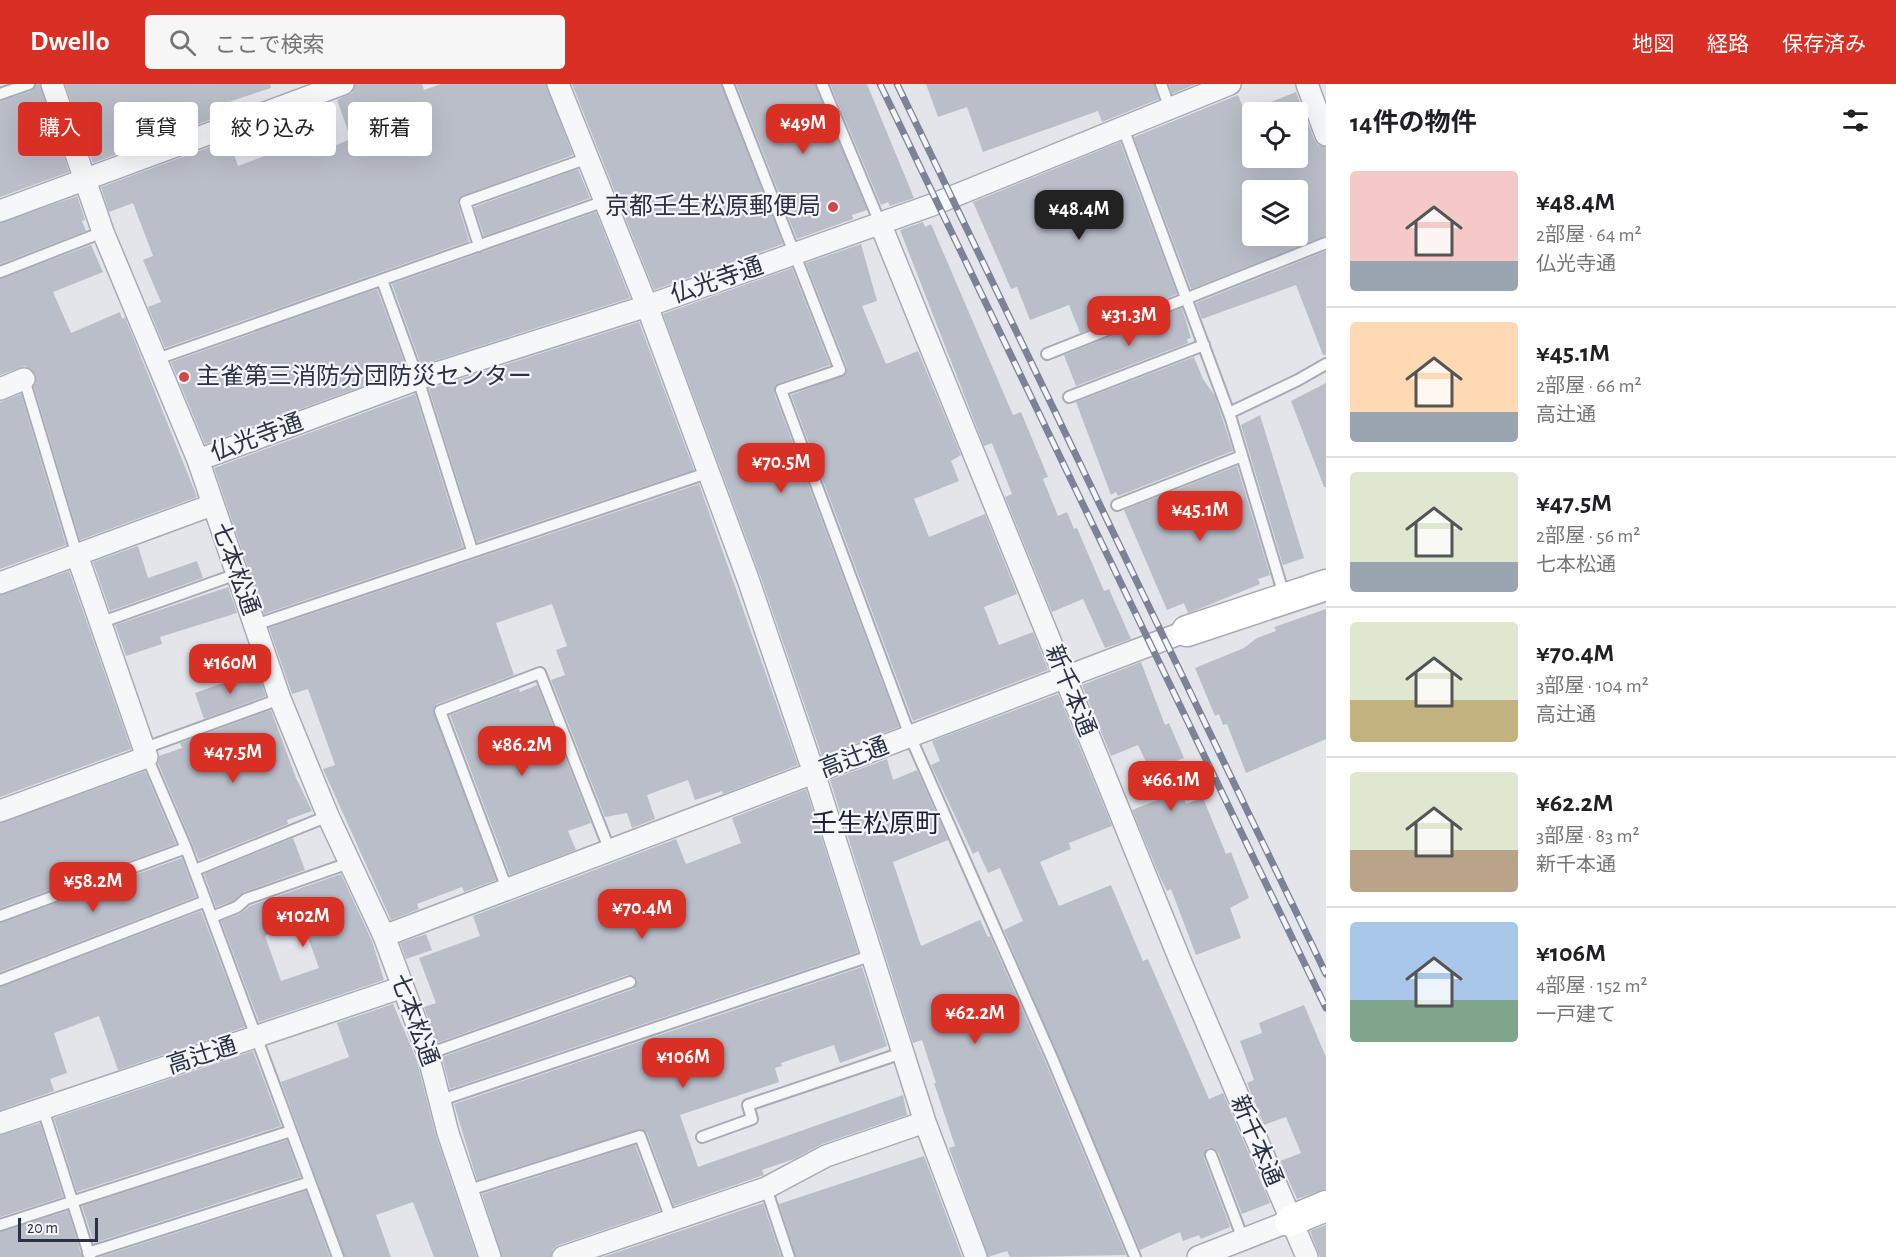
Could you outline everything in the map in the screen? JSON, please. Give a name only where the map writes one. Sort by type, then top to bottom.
[{"type":"street","name":"七本松通","points":[[52,84],[103,232],[198,460],[280,699],[328,816],[384,936],[428,1054],[466,1191],[490,1257]]},
{"type":"street","points":[[0,211],[343,84]]},
{"type":"street","points":[[558,84],[647,306],[748,579],[814,773],[925,1122],[976,1257]]},
{"type":"street","name":"仏光寺通","points":[[198,460],[418,379],[647,306],[880,224],[978,187],[1230,84]]},
{"type":"street","points":[[1307,84],[1326,135]]},
{"type":"street","name":"新千本通","points":[[880,224],[1065,678],[1290,1221],[1307,1257]]},
{"type":"street","points":[[0,389],[24,379]]},
{"type":"street","points":[[0,583],[212,505]]},
{"type":"street","points":[[0,811],[146,752],[77,555]]},
{"type":"street","name":"高辻通","points":[[384,936],[1187,631],[1326,585]]},
{"type":"street","name":"高辻通","points":[[0,1123],[403,987]]},
{"type":"street","points":[[563,1257],[766,1188],[826,1156],[925,1122]]},
{"type":"street","points":[[1198,1257],[1326,1206]]},
{"type":"lane","points":[[0,94],[29,84]]},
{"type":"lane","points":[[728,84],[793,255],[840,370],[781,390],[909,736],[1052,1058],[1135,1257]]},
{"type":"lane","points":[[822,84],[880,224]]},
{"type":"lane","points":[[1161,84],[1170,109]]},
{"type":"lane","points":[[1123,128],[1229,413],[1285,599]]},
{"type":"lane","points":[[479,246],[465,202],[588,158]]},
{"type":"lane","points":[[157,359],[605,201]]},
{"type":"lane","points":[[0,272],[103,232]]},
{"type":"lane","points":[[1047,354],[1326,243]]},
{"type":"lane","points":[[382,280],[418,379],[471,550]]},
{"type":"lane","points":[[1069,398],[1204,345]]},
{"type":"lane","points":[[1229,413],[1326,364]]},
{"type":"lane","points":[[24,379],[77,555]]},
{"type":"lane","points":[[1118,505],[1242,456]]},
{"type":"lane","points":[[255,625],[471,550],[707,473]]},
{"type":"lane","points":[[102,622],[237,574]]},
{"type":"lane","points":[[507,890],[440,711],[540,673],[610,851]]},
{"type":"lane","points":[[280,699],[146,752],[195,870],[338,1257]]},
{"type":"lane","points":[[195,870],[328,816]]},
{"type":"lane","points":[[0,916],[186,848]]},
{"type":"lane","points":[[212,917],[237,907],[246,899],[349,863]]},
{"type":"lane","points":[[0,980],[206,901]]},
{"type":"lane","points":[[441,1100],[873,955]]},
{"type":"lane","points":[[428,1054],[630,982]]},
{"type":"lane","points":[[702,1137],[752,1119],[748,1105],[902,1053]]},
{"type":"lane","points":[[42,1109],[89,1255],[310,1182]]},
{"type":"lane","points":[[0,1226],[291,1131]]},
{"type":"lane","points":[[466,1191],[640,1136],[671,1219]]},
{"type":"lane","points":[[1211,1155],[1243,1239]]},
{"type":"lane","points":[[766,1188],[789,1257]]},
{"type":"building","points":[[36,84],[40,84],[46,102],[18,102],[18,156],[64,156],[69,172],[0,197],[0,101],[31,91]]},
{"type":"building","points":[[65,84],[270,84],[271,88],[228,102],[210,102],[210,120],[198,124],[198,102],[114,102],[114,155],[93,163],[91,156],[102,156],[102,102],[71,102]]},
{"type":"building","points":[[355,84],[422,84],[424,90],[441,84],[546,84],[573,155],[460,197],[458,204],[469,241],[165,348],[148,307],[161,302],[143,260],[153,256],[133,203],[109,212],[101,187],[185,156],[198,156],[198,151],[210,147],[210,156],[235,156],[238,166],[264,156],[336,156],[336,145],[348,140],[348,156],[432,156],[432,102],[348,102],[348,131],[337,100],[352,93]]},
{"type":"building","points":[[572,84],[721,84],[783,244],[654,290]]},
{"type":"building","points":[[736,84],[815,84],[867,210],[852,215],[853,219],[797,239]]},
{"type":"building","points":[[830,84],[867,84],[914,198],[890,206],[888,202],[881,205]]},
{"type":"building","points":[[926,84],[1154,84],[1159,99],[1102,122],[1098,111],[983,152],[967,107],[938,117]]},
{"type":"building","points":[[1169,84],[1196,84],[1172,94]]},
{"type":"building","points":[[1296,92],[1300,102],[1270,102]]},
{"type":"building","points":[[1238,95],[1242,105],[1242,168],[1308,168],[1308,123],[1318,145],[1326,147],[1326,236],[1308,243],[1308,180],[1242,180],[1242,246],[1301,246],[1191,289],[1134,137]]},
{"type":"building","points":[[1120,142],[1177,294],[1080,333],[1069,305],[1030,320],[1017,287],[1011,289],[973,202]]},
{"type":"building","points":[[578,169],[590,198],[484,236],[474,207]]},
{"type":"building","points":[[77,196],[86,231],[0,264],[0,223]]},
{"type":"building","points":[[596,212],[630,298],[421,365],[392,284]]},
{"type":"building","points":[[923,222],[925,227],[931,224],[1013,415],[1021,412],[1048,477],[1043,479],[1058,516],[1067,512],[1074,529],[1077,528],[1104,591],[1109,589],[1131,639],[1105,648],[1083,599],[1052,612],[1005,497],[1012,494],[992,443],[984,446],[900,230]]},
{"type":"building","points":[[861,244],[877,301],[862,306],[886,364],[918,351],[961,455],[951,461],[959,481],[914,499],[929,537],[985,514],[1017,594],[984,607],[999,645],[1033,632],[1048,670],[913,721],[791,395],[846,374],[847,367],[806,263]]},
{"type":"building","points":[[91,245],[103,272],[53,292],[71,333],[120,312],[122,319],[125,317],[197,497],[80,540],[34,387],[35,374],[25,366],[0,375],[0,279]]},
{"type":"building","points":[[1326,251],[1326,355],[1323,355],[1296,285],[1202,319],[1196,303]]},
{"type":"building","points":[[792,268],[830,365],[779,383],[774,393],[899,727],[822,756],[760,575],[663,314]]},
{"type":"building","points":[[377,289],[407,370],[205,444],[171,362]]},
{"type":"building","points":[[1182,308],[1191,338],[1187,339],[1188,343],[1076,386],[1064,355]]},
{"type":"building","points":[[639,322],[694,470],[477,542],[429,389]]},
{"type":"building","points":[[1194,357],[1203,379],[1215,396],[1233,451],[1118,496],[1116,492],[1111,495],[1076,402]]},
{"type":"building","points":[[1326,383],[1326,487],[1324,487],[1291,401]]},
{"type":"building","points":[[21,394],[66,545],[0,569],[0,402]]},
{"type":"building","points":[[415,394],[463,547],[264,614],[214,468]]},
{"type":"building","points":[[1260,415],[1304,558],[1283,565],[1241,425]]},
{"type":"building","points":[[1237,466],[1270,575],[1258,579],[1260,584],[1188,613],[1184,603],[1167,610],[1124,510]]},
{"type":"building","points":[[699,484],[798,765],[723,794],[722,791],[695,800],[688,780],[647,795],[655,819],[632,828],[627,813],[605,817],[551,680],[565,675],[556,650],[567,646],[552,604],[496,623],[514,675],[437,704],[433,710],[496,880],[464,892],[462,887],[417,904],[419,909],[391,920],[323,769],[335,765],[308,689],[292,694],[269,628]]},
{"type":"building","points":[[138,546],[148,578],[197,561],[203,578],[110,611],[93,562]]},
{"type":"building","points":[[69,571],[131,749],[0,797],[0,595]]},
{"type":"building","points":[[228,587],[237,613],[160,637],[162,644],[126,656],[115,625]]},
{"type":"building","points":[[1326,609],[1326,739],[1246,773],[1227,724],[1223,725],[1219,714],[1215,716],[1195,668],[1244,648],[1257,638],[1276,631],[1274,627]]},
{"type":"building","points":[[1141,662],[1165,725],[1169,723],[1184,758],[1171,763],[1186,804],[1203,798],[1226,854],[1231,852],[1249,898],[1230,908],[1241,938],[1196,955],[1171,889],[1167,891],[1160,877],[1132,810],[1163,798],[1138,745],[1111,756],[1082,685]]},
{"type":"building","points":[[257,671],[266,696],[204,719],[195,693]]},
{"type":"building","points":[[537,685],[591,823],[568,831],[576,850],[510,875],[450,715],[519,689],[520,692]]},
{"type":"building","points":[[1058,694],[1112,826],[1069,843],[1071,849],[1040,862],[1059,906],[1111,885],[1143,961],[1148,959],[1209,1099],[1223,1093],[1270,1203],[1242,1214],[1218,1152],[1213,1148],[1208,1148],[1204,1158],[1230,1227],[1201,1239],[1199,1235],[1183,1241],[1180,1232],[1140,1250],[1004,930],[1023,921],[1000,868],[988,873],[978,851],[973,854],[931,765],[940,761],[932,741]]},
{"type":"building","points":[[271,710],[296,778],[312,811],[287,820],[288,824],[199,860],[158,763],[159,756],[182,748],[180,743]]},
{"type":"building","points":[[887,759],[893,780],[917,770],[948,840],[893,862],[921,946],[980,920],[988,937],[990,936],[1045,1061],[1126,1255],[1010,1257],[1007,1251],[988,1257],[949,1148],[955,1146],[922,1040],[913,1043],[830,780]]},
{"type":"building","points":[[145,771],[176,844],[0,908],[0,823]]},
{"type":"building","points":[[806,789],[858,952],[450,1089],[442,1057],[633,989],[637,980],[634,976],[627,975],[437,1043],[424,1007],[436,1003],[419,958],[480,936],[473,916],[676,839],[686,864],[741,843],[732,818]]},
{"type":"building","points":[[293,838],[305,870],[244,892],[233,901],[216,907],[204,874]]},
{"type":"building","points":[[182,858],[196,897],[0,972],[0,923]]},
{"type":"building","points":[[341,874],[372,941],[384,980],[259,1022],[221,921],[240,914],[250,906]],"holes":[[[302,921],[319,968],[281,981],[265,936]]]},
{"type":"building","points":[[201,911],[245,1027],[118,1070],[99,1016],[54,1033],[67,1073],[50,1079],[54,1091],[0,1110],[0,987]]},
{"type":"building","points":[[426,934],[432,950],[406,959],[400,943]]},
{"type":"building","points":[[862,967],[887,1046],[840,1063],[834,1045],[781,1063],[782,1066],[775,1068],[779,1082],[680,1115],[698,1167],[903,1095],[907,1115],[822,1144],[794,1159],[762,1170],[764,1175],[674,1206],[647,1133],[641,1129],[477,1180],[454,1104]]},
{"type":"building","points":[[393,1004],[416,1058],[436,1136],[477,1257],[434,1257],[413,1202],[376,1215],[391,1257],[345,1257],[281,1082],[349,1057],[337,1023]]},
{"type":"building","points":[[1304,1005],[1326,1057],[1326,1189],[1297,1199],[1280,1161],[1301,1153],[1286,1117],[1264,1125],[1247,1083],[1254,1080],[1240,1041],[1262,1033],[1259,1023]]},
{"type":"building","points":[[253,1051],[281,1126],[77,1192],[54,1118]]},
{"type":"building","points":[[40,1123],[63,1197],[0,1217],[0,1135]]},
{"type":"building","points":[[287,1140],[300,1177],[94,1243],[82,1206]]},
{"type":"building","points":[[635,1145],[660,1211],[559,1245],[553,1249],[551,1257],[502,1257],[482,1194]]},
{"type":"building","points":[[924,1156],[962,1257],[796,1257],[779,1204]]},
{"type":"building","points":[[306,1191],[330,1257],[100,1257]]},
{"type":"building","points":[[763,1203],[781,1257],[603,1257]]},
{"type":"building","points":[[68,1211],[82,1257],[0,1257],[0,1232]]},
{"type":"building","points":[[1326,1225],[1326,1257],[1320,1257],[1310,1231]]},
{"type":"railway","points":[[880,84],[1326,1008]]},
{"type":"railway","points":[[897,84],[1326,974]]},
{"type":"place","name":"京都壬生松原郵便局","points":[[833,207]]},
{"type":"place","name":"主雀第三消防分団防災センター","points":[[184,377]]},
{"type":"district","name":"壬生松原町","points":[[876,824]]}]
